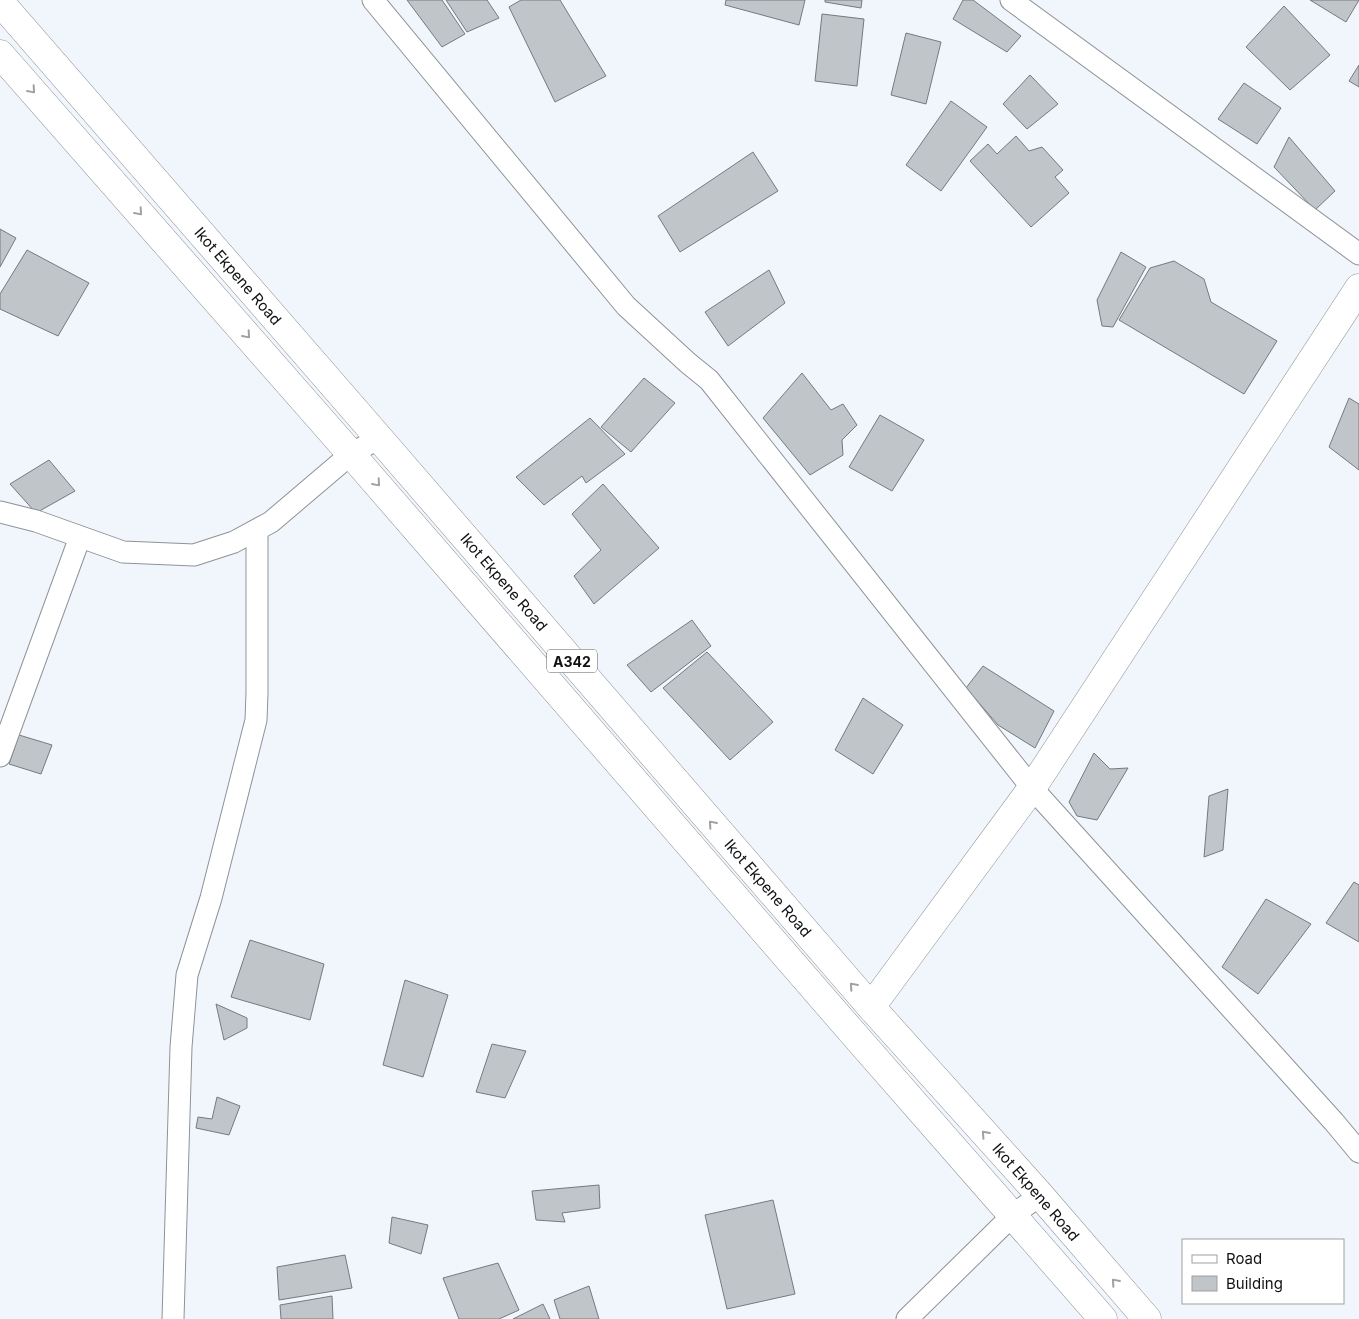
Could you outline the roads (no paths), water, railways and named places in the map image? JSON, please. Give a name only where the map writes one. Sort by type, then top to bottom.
[{"type":"main road","name":"Ikot Ekpene Road","points":[[0,2],[870,1007],[1040,1195],[1147,1319]]},
{"type":"main road","name":"Ikot Ekpene Road","points":[[0,54],[351,454],[1103,1319]]},
{"type":"main road","points":[[870,1007],[1032,788],[1359,288]]},
{"type":"street","points":[[373,0],[626,306],[709,380],[1032,788],[1356,1141]]},
{"type":"street","points":[[1011,0],[1359,254]]},
{"type":"street","points":[[0,512],[36,521],[123,552],[194,555],[234,542],[271,522],[351,454],[379,438]]},
{"type":"street","points":[[173,1319],[181,1047],[187,975],[211,898],[256,720],[257,530]]},
{"type":"street","points":[[0,756],[80,537]]},
{"type":"street","points":[[907,1319],[1014,1216],[1040,1195]]}]
